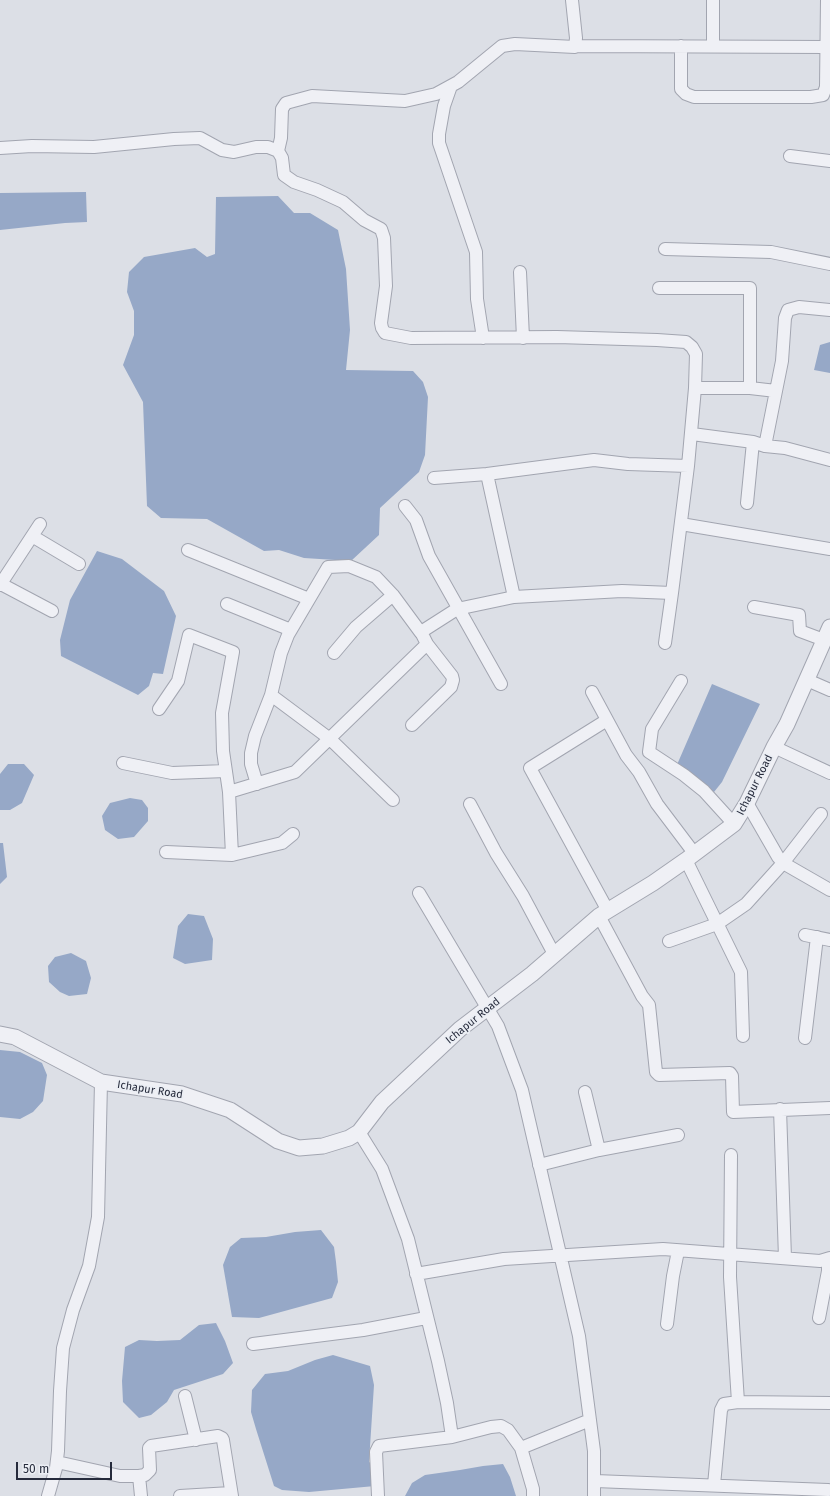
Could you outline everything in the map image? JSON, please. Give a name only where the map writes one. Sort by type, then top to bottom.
[{"type":"street","points":[[572,0],[576,46]]},
{"type":"street","points":[[713,0],[713,46]]},
{"type":"street","points":[[681,46],[681,89],[686,94],[694,97],[823,96],[826,87],[827,0]]},
{"type":"street","points":[[278,151],[281,138],[282,109],[286,103],[312,96],[405,101],[436,94],[458,82],[502,46],[515,44],[572,47],[827,47]]},
{"type":"street","points":[[451,86],[444,106],[439,134],[440,143],[476,252],[477,299],[483,338]]},
{"type":"street","points":[[0,148],[32,146],[94,147],[174,139],[200,138],[222,150],[234,152],[256,147],[268,147],[278,151],[282,158],[284,175],[294,182],[318,190],[343,202],[364,220],[381,229],[384,238],[386,286],[381,323],[385,333],[411,338],[523,338],[657,340],[686,342],[692,347],[696,354],[692,434],[682,524],[665,643]]},
{"type":"street","points":[[790,156],[830,161]]},
{"type":"street","points":[[665,249],[771,252],[830,264]]},
{"type":"street","points":[[520,272],[523,338]]},
{"type":"street","points":[[659,288],[750,288],[750,388]]},
{"type":"street","points":[[766,446],[782,361],[785,318],[788,310],[799,307],[830,310]]},
{"type":"street","points":[[695,388],[750,388],[776,392]]},
{"type":"street","points":[[692,434],[785,448],[830,460]]},
{"type":"street","points":[[747,503],[753,442]]},
{"type":"street","points":[[434,478],[487,474],[594,460],[628,464],[688,466]]},
{"type":"street","points":[[487,474],[514,597]]},
{"type":"street","points":[[405,506],[416,520],[429,556],[457,609],[501,684]]},
{"type":"street","points":[[40,524],[0,584],[52,611]]},
{"type":"street","points":[[682,524],[830,549]]},
{"type":"street","points":[[32,536],[79,564]]},
{"type":"street","points":[[188,550],[309,599]]},
{"type":"street","points":[[257,784],[251,764],[251,753],[255,736],[272,695],[282,653],[290,630],[328,567],[349,566],[376,578],[393,595],[452,676],[452,685],[412,725]]},
{"type":"street","points":[[229,792],[295,772],[330,738],[424,638],[457,609],[514,597],[622,590],[672,592]]},
{"type":"street","points":[[334,652],[356,627],[393,595]]},
{"type":"street","points":[[227,604],[290,630]]},
{"type":"street","points":[[754,607],[799,615],[800,631],[828,634]]},
{"type":"street","points":[[159,709],[178,681],[189,634],[233,652],[222,713],[223,751],[229,792],[232,855]]},
{"type":"street","name":"Ichapur Road","points":[[0,1034],[15,1037],[101,1082],[182,1094],[230,1110],[278,1141],[299,1148],[323,1146],[349,1138],[359,1132],[382,1102],[460,1029],[532,974],[604,913],[690,857],[734,824],[748,803],[774,747],[787,724],[828,634]]},
{"type":"street","points":[[807,680],[830,690]]},
{"type":"street","points":[[681,681],[652,729],[649,752],[684,775],[704,791],[734,824]]},
{"type":"street","points":[[592,692],[626,755],[639,772],[690,857],[717,924],[741,972],[742,1036]]},
{"type":"street","points":[[272,695],[330,738],[393,800]]},
{"type":"street","points":[[607,720],[530,768],[604,913],[642,996],[649,1005],[656,1072],[659,1075],[730,1073],[732,1076],[733,1112],[830,1108],[830,1111]]},
{"type":"street","points":[[774,747],[830,773]]},
{"type":"street","points":[[123,763],[172,773],[226,771]]},
{"type":"street","points":[[748,803],[778,857],[783,863],[830,890]]},
{"type":"street","points":[[470,804],[496,853],[524,896],[554,954]]},
{"type":"street","points":[[669,941],[717,924],[746,904],[783,863],[821,814]]},
{"type":"street","points":[[166,852],[232,855],[282,843],[293,834]]},
{"type":"street","points":[[419,893],[498,1026],[522,1090],[579,1336],[594,1451],[594,1496]]},
{"type":"street","points":[[805,935],[830,940]]},
{"type":"street","points":[[805,1038],[817,938]]},
{"type":"street","points":[[48,1496],[57,1462],[63,1348],[73,1310],[89,1266],[98,1217],[101,1082]]},
{"type":"street","points":[[585,1092],[598,1150]]},
{"type":"street","points":[[780,1109],[784,1258]]},
{"type":"street","points":[[359,1132],[382,1169],[408,1239],[426,1318],[438,1361],[447,1402],[452,1437]]},
{"type":"street","points":[[539,1165],[598,1150],[678,1135]]},
{"type":"street","points":[[731,1155],[730,1277],[738,1402]]},
{"type":"street","points":[[416,1274],[504,1259],[663,1250],[820,1261],[829,1258],[819,1318]]},
{"type":"street","points":[[667,1324],[673,1276],[678,1251]]},
{"type":"street","points":[[253,1344],[363,1330],[426,1318]]},
{"type":"street","points":[[185,1396],[196,1440]]},
{"type":"street","points":[[714,1485],[721,1410],[724,1404],[738,1402],[830,1403]]},
{"type":"street","points":[[521,1448],[590,1420]]},
{"type":"street","points":[[378,1496],[376,1452],[379,1446],[452,1437],[491,1427],[501,1426],[508,1430],[521,1448],[533,1489],[533,1496]]},
{"type":"street","points":[[57,1462],[120,1476],[139,1476],[145,1475],[150,1470],[149,1448],[151,1446],[218,1436],[222,1438],[231,1494],[186,1496]]},
{"type":"street","points":[[139,1476],[141,1496]]},
{"type":"street","points":[[595,1481],[828,1490]]},
{"type":"water","points":[[86,192],[87,222],[0,230],[0,193]]},
{"type":"water","points":[[278,196],[294,213],[310,213],[338,230],[346,269],[350,330],[346,370],[413,371],[423,382],[428,397],[425,455],[419,472],[380,508],[379,535],[351,561],[304,558],[279,550],[264,551],[207,519],[161,518],[147,506],[143,402],[123,365],[134,335],[134,311],[127,292],[129,272],[144,257],[195,248],[207,257],[215,254],[216,197]]},
{"type":"water","points":[[830,342],[830,373],[814,370],[820,345]]},
{"type":"water","points":[[97,551],[122,559],[164,591],[176,616],[163,674],[153,673],[149,686],[138,695],[61,656],[60,640],[70,600]]},
{"type":"water","points":[[712,684],[760,704],[722,782],[714,792],[676,767]]},
{"type":"water","points":[[8,764],[24,764],[34,775],[22,803],[10,810],[0,810],[0,774]]},
{"type":"water","points":[[130,798],[142,800],[148,808],[148,821],[134,837],[118,839],[105,830],[102,816],[110,803]]},
{"type":"water","points":[[0,843],[3,843],[7,877],[0,884]]},
{"type":"water","points":[[188,914],[204,916],[213,939],[212,960],[185,964],[173,958],[178,926]]},
{"type":"water","points":[[71,953],[86,961],[91,978],[87,994],[69,996],[60,992],[49,982],[48,966],[55,957]]},
{"type":"water","points":[[0,1050],[20,1052],[42,1063],[47,1075],[43,1101],[33,1112],[20,1119],[0,1117]]},
{"type":"water","points":[[321,1230],[334,1247],[338,1282],[332,1298],[259,1318],[232,1317],[223,1265],[230,1247],[241,1238],[266,1237],[295,1232]]},
{"type":"water","points":[[216,1323],[225,1341],[233,1363],[223,1374],[174,1390],[167,1402],[151,1415],[139,1418],[123,1402],[122,1381],[125,1347],[139,1340],[180,1340],[199,1325]]},
{"type":"water","points":[[333,1355],[370,1366],[374,1385],[369,1462],[377,1467],[375,1486],[309,1492],[282,1490],[274,1486],[256,1429],[251,1412],[252,1390],[265,1374],[288,1371],[315,1360]]},
{"type":"water","points":[[503,1464],[510,1477],[516,1496],[405,1496],[412,1483],[425,1475]]}]
